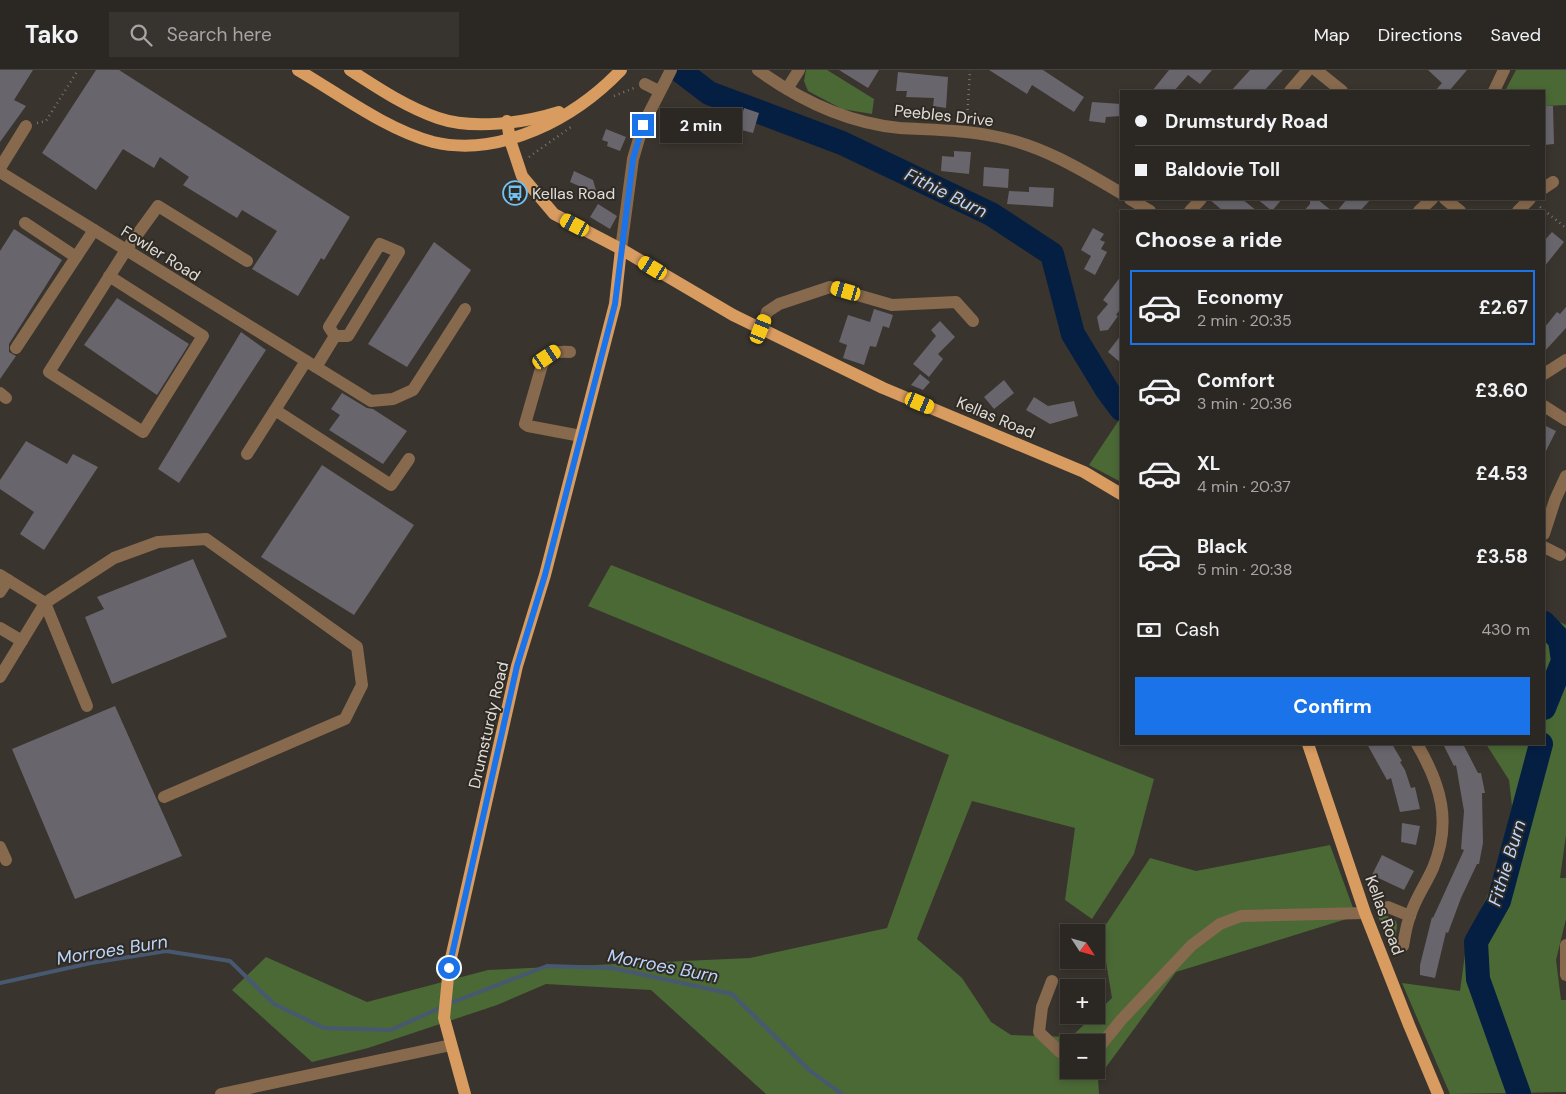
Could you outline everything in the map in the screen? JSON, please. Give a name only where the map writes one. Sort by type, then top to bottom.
[{"type":"main road","points":[[298,70],[405,132],[433,142],[468,146],[510,140],[542,126],[578,105],[607,84],[621,70]]},
{"type":"main road","points":[[350,70],[395,98],[439,118],[467,123],[547,116],[578,105]]},
{"type":"main road","name":"Kellas Road","points":[[507,121],[510,140],[522,176],[554,214],[620,249],[733,316],[883,388],[1084,472],[1120,493]]},
{"type":"main road","name":"Drumsturdy Road","points":[[465,1094],[444,1015],[449,968],[517,666],[545,575],[615,304],[620,249]]},
{"type":"main road","name":"Kellas Road","points":[[1308,745],[1365,913],[1408,1025],[1438,1094]]},
{"type":"street","name":"Peebles Drive","points":[[758,70],[787,89],[838,116],[899,128],[967,132],[1029,145],[1056,156],[1120,192]]},
{"type":"street","points":[[787,89],[799,70]]},
{"type":"street","points":[[1291,90],[1308,70]]},
{"type":"street","points":[[1316,70],[1341,90]]},
{"type":"street","points":[[1494,90],[1504,70]]},
{"type":"street","points":[[620,249],[633,159],[643,125],[668,74]]},
{"type":"street","points":[[645,84],[659,91]]},
{"type":"street","name":"Fowler Road","points":[[26,126],[4,153],[0,170],[126,250],[371,400],[393,399],[413,390],[465,309]]},
{"type":"street","points":[[1132,200],[1148,210]]},
{"type":"street","points":[[1191,210],[1199,200]]},
{"type":"street","points":[[1420,210],[1431,200]]},
{"type":"street","points":[[1446,200],[1459,210]]},
{"type":"street","points":[[1519,210],[1529,200]]},
{"type":"street","points":[[109,276],[203,336],[143,432],[48,372],[109,276],[126,250],[158,206],[248,261]]},
{"type":"street","points":[[25,223],[76,256]]},
{"type":"street","points":[[16,348],[94,230]]},
{"type":"street","points":[[247,454],[275,410],[311,364],[335,336],[348,336],[399,252],[380,244],[329,327],[335,336]]},
{"type":"street","points":[[761,329],[767,312],[779,304],[830,287],[892,305],[956,302],[973,322]]},
{"type":"street","points":[[570,352],[555,351],[542,364],[525,424],[581,436]]},
{"type":"street","points":[[1545,373],[1566,360]]},
{"type":"street","points":[[1545,407],[1566,420]]},
{"type":"street","points":[[275,410],[391,485],[409,459]]},
{"type":"street","points":[[1545,531],[1555,500],[1566,476]]},
{"type":"street","points":[[0,677],[45,603],[114,558],[158,542],[206,539],[357,647],[362,685],[345,719],[164,797]]},
{"type":"street","points":[[1545,548],[1560,555]]},
{"type":"street","points":[[0,592],[4,577],[45,603],[87,706]]},
{"type":"street","points":[[0,628],[22,641]]},
{"type":"street","points":[[1403,946],[1410,916],[1433,868],[1440,845],[1443,822],[1440,795],[1433,771],[1418,745]]},
{"type":"street","points":[[0,847],[6,860]]},
{"type":"street","points":[[1388,907],[1410,916]]},
{"type":"street","points":[[1105,1040],[1192,944],[1220,924],[1241,916],[1365,913]]},
{"type":"street","points":[[1566,945],[1566,975]]},
{"type":"street","points":[[1052,980],[1042,1007],[1039,1032],[1060,1052]]},
{"type":"street","points":[[221,1094],[451,1045]]},
{"type":"path","points":[[26,126],[46,121],[78,70]]},
{"type":"path","points":[[967,132],[970,70]]},
{"type":"path","points":[[1536,200],[1544,210]]},
{"type":"path","points":[[1545,211],[1566,228]]},
{"type":"path","points":[[1373,931],[1397,926],[1410,916]]},
{"type":"green space","points":[[806,70],[827,70],[874,99],[872,114],[842,109],[808,91],[804,81]]},
{"type":"green space","points":[[1516,70],[1566,70],[1566,105],[1545,106],[1545,90],[1506,90]]},
{"type":"green space","points":[[1120,418],[1120,481],[1089,465]]},
{"type":"green space","points":[[611,565],[1154,779],[1134,854],[1092,919],[1065,900],[1075,828],[972,801],[917,939],[962,978],[991,1022],[1011,1035],[1060,1037],[1060,1079],[1098,1079],[1099,1094],[766,1094],[651,990],[546,984],[497,1005],[368,1048],[312,1062],[232,990],[266,957],[367,1002],[488,970],[750,958],[887,928],[949,755],[588,606]]},
{"type":"green space","points":[[1545,615],[1566,625],[1566,835],[1560,878],[1566,878],[1566,919],[1556,960],[1561,1000],[1566,1000],[1566,1092],[1450,1094],[1402,983],[1460,991],[1467,939],[1491,888],[1512,806],[1509,780],[1487,745],[1545,745]]},
{"type":"green space","points":[[1330,845],[1356,916],[1176,972],[1105,1068],[1105,1034],[1074,1034],[1085,1024],[1105,1024],[1105,1005],[1112,998],[1105,956],[1105,926],[1150,858],[1196,871]]},
{"type":"green space","points":[[1383,914],[1396,921],[1394,949],[1390,948],[1378,916]]},
{"type":"building","points":[[0,70],[33,70],[14,100],[26,106],[0,142]]},
{"type":"building","points":[[96,70],[119,70],[350,217],[324,260],[321,258],[298,296],[252,269],[277,231],[242,210],[237,218],[183,185],[189,177],[160,157],[154,168],[123,149],[96,190],[42,153]]},
{"type":"building","points":[[839,70],[879,70],[868,88]]},
{"type":"building","points":[[989,70],[1043,70],[1084,97],[1074,112],[1032,85],[1027,94]]},
{"type":"building","points":[[1169,70],[1212,70],[1200,84],[1188,75],[1175,90],[1153,90]]},
{"type":"building","points":[[1250,70],[1283,70],[1265,90],[1232,90]]},
{"type":"building","points":[[1428,70],[1467,70],[1450,90],[1436,90],[1442,83]]},
{"type":"building","points":[[898,72],[948,77],[946,108],[933,106],[934,98],[906,97],[907,91],[896,91]]},
{"type":"building","points":[[1092,102],[1120,104],[1120,116],[1106,117],[1105,123],[1089,121]]},
{"type":"building","points":[[1545,106],[1553,106],[1554,144],[1545,145]]},
{"type":"building","points":[[744,108],[759,113],[753,133],[738,129]]},
{"type":"building","points":[[606,129],[626,137],[620,151],[607,146],[608,142],[602,140]]},
{"type":"building","points":[[954,151],[971,152],[969,174],[941,171],[942,156],[954,157]]},
{"type":"building","points":[[984,167],[1009,169],[1008,188],[983,186]]},
{"type":"building","points":[[574,171],[593,180],[597,194],[570,182]]},
{"type":"building","points":[[1029,187],[1054,188],[1053,207],[1007,204],[1009,191],[1029,192]]},
{"type":"building","points":[[1210,200],[1243,200],[1256,210],[1222,210]]},
{"type":"building","points":[[1258,200],[1281,200],[1271,210]]},
{"type":"building","points":[[1310,200],[1318,200],[1331,210],[1305,210],[1310,204]]},
{"type":"building","points":[[1346,200],[1370,200],[1361,210],[1338,210]]},
{"type":"building","points":[[598,204],[617,216],[610,229],[590,217]]},
{"type":"building","points":[[1093,228],[1104,234],[1100,240],[1105,242],[1101,249],[1107,252],[1095,275],[1084,269],[1091,256],[1081,250]]},
{"type":"building","points":[[14,229],[62,260],[9,344],[9,352],[16,356],[0,379],[0,251]]},
{"type":"building","points":[[1552,232],[1564,242],[1545,266],[1545,240]]},
{"type":"building","points":[[434,242],[471,270],[407,367],[368,344]]},
{"type":"building","points":[[1120,277],[1120,309],[1116,315],[1118,316],[1108,330],[1100,331],[1097,317],[1108,304],[1103,300]]},
{"type":"building","points":[[117,298],[189,344],[157,395],[84,345]]},
{"type":"building","points":[[1566,307],[1566,328],[1545,351],[1545,327],[1557,312],[1560,314]]},
{"type":"building","points":[[874,309],[893,315],[889,328],[883,326],[876,347],[870,346],[864,365],[843,358],[847,345],[839,342],[848,315],[870,322]]},
{"type":"building","points":[[940,321],[955,337],[938,354],[943,359],[929,377],[913,364],[936,336],[931,330]]},
{"type":"building","points":[[241,332],[266,350],[179,483],[158,469]]},
{"type":"building","points":[[1120,336],[1120,362],[1108,352]]},
{"type":"building","points":[[920,374],[930,382],[923,390],[911,385]]},
{"type":"building","points":[[1004,380],[1014,393],[994,409],[984,397]]},
{"type":"building","points":[[342,393],[367,408],[373,409],[407,431],[383,464],[329,430],[340,415],[331,409]]},
{"type":"building","points":[[1034,397],[1048,406],[1074,401],[1078,416],[1050,424],[1026,410]]},
{"type":"building","points":[[1545,426],[1556,431],[1545,453]]},
{"type":"building","points":[[26,441],[67,464],[73,454],[98,467],[44,550],[20,534],[34,512],[0,489],[0,480]]},
{"type":"building","points":[[322,465],[414,525],[354,615],[261,557]]},
{"type":"building","points":[[193,559],[227,637],[112,684],[85,617],[104,609],[97,597]]},
{"type":"building","points":[[115,706],[182,856],[75,899],[12,749]]},
{"type":"building","points":[[1368,745],[1393,745],[1402,761],[1400,762],[1411,788],[1415,787],[1420,809],[1400,812],[1391,778],[1387,780]]},
{"type":"building","points":[[1444,745],[1464,745],[1478,773],[1481,773],[1485,793],[1482,793],[1483,843],[1479,864],[1477,864],[1461,898],[1448,933],[1446,932],[1435,978],[1420,975],[1420,965],[1432,917],[1464,850],[1461,849],[1464,811],[1456,765],[1454,766]]},
{"type":"building","points":[[1402,823],[1420,826],[1416,845],[1401,842]]},
{"type":"building","points":[[1382,855],[1414,871],[1404,890],[1372,875]]},
{"type":"waterway","name":"Fithie Burn","points":[[679,70],[709,93],[842,143],[991,214],[1052,254],[1073,334],[1120,408]]},
{"type":"waterway","name":"Fithie Burn","points":[[1545,624],[1560,640],[1563,661],[1545,706]]},
{"type":"waterway","name":"Fithie Burn","points":[[1519,1094],[1478,979],[1476,942],[1499,901],[1541,745]]},
{"type":"waterway","name":"Morroes Burn","points":[[0,983],[91,963],[166,951],[230,961],[274,1004],[324,1028],[391,1030],[442,1007]]},
{"type":"waterway","name":"Morroes Burn","points":[[448,1004],[547,966],[612,968],[732,994],[809,1070],[842,1094]]},
{"type":"place","name":"Kellas Road","points":[[515,193]]},
{"type":"route","points":[[449,968],[517,666],[545,575],[615,304],[620,249],[633,159],[643,125]]}]
